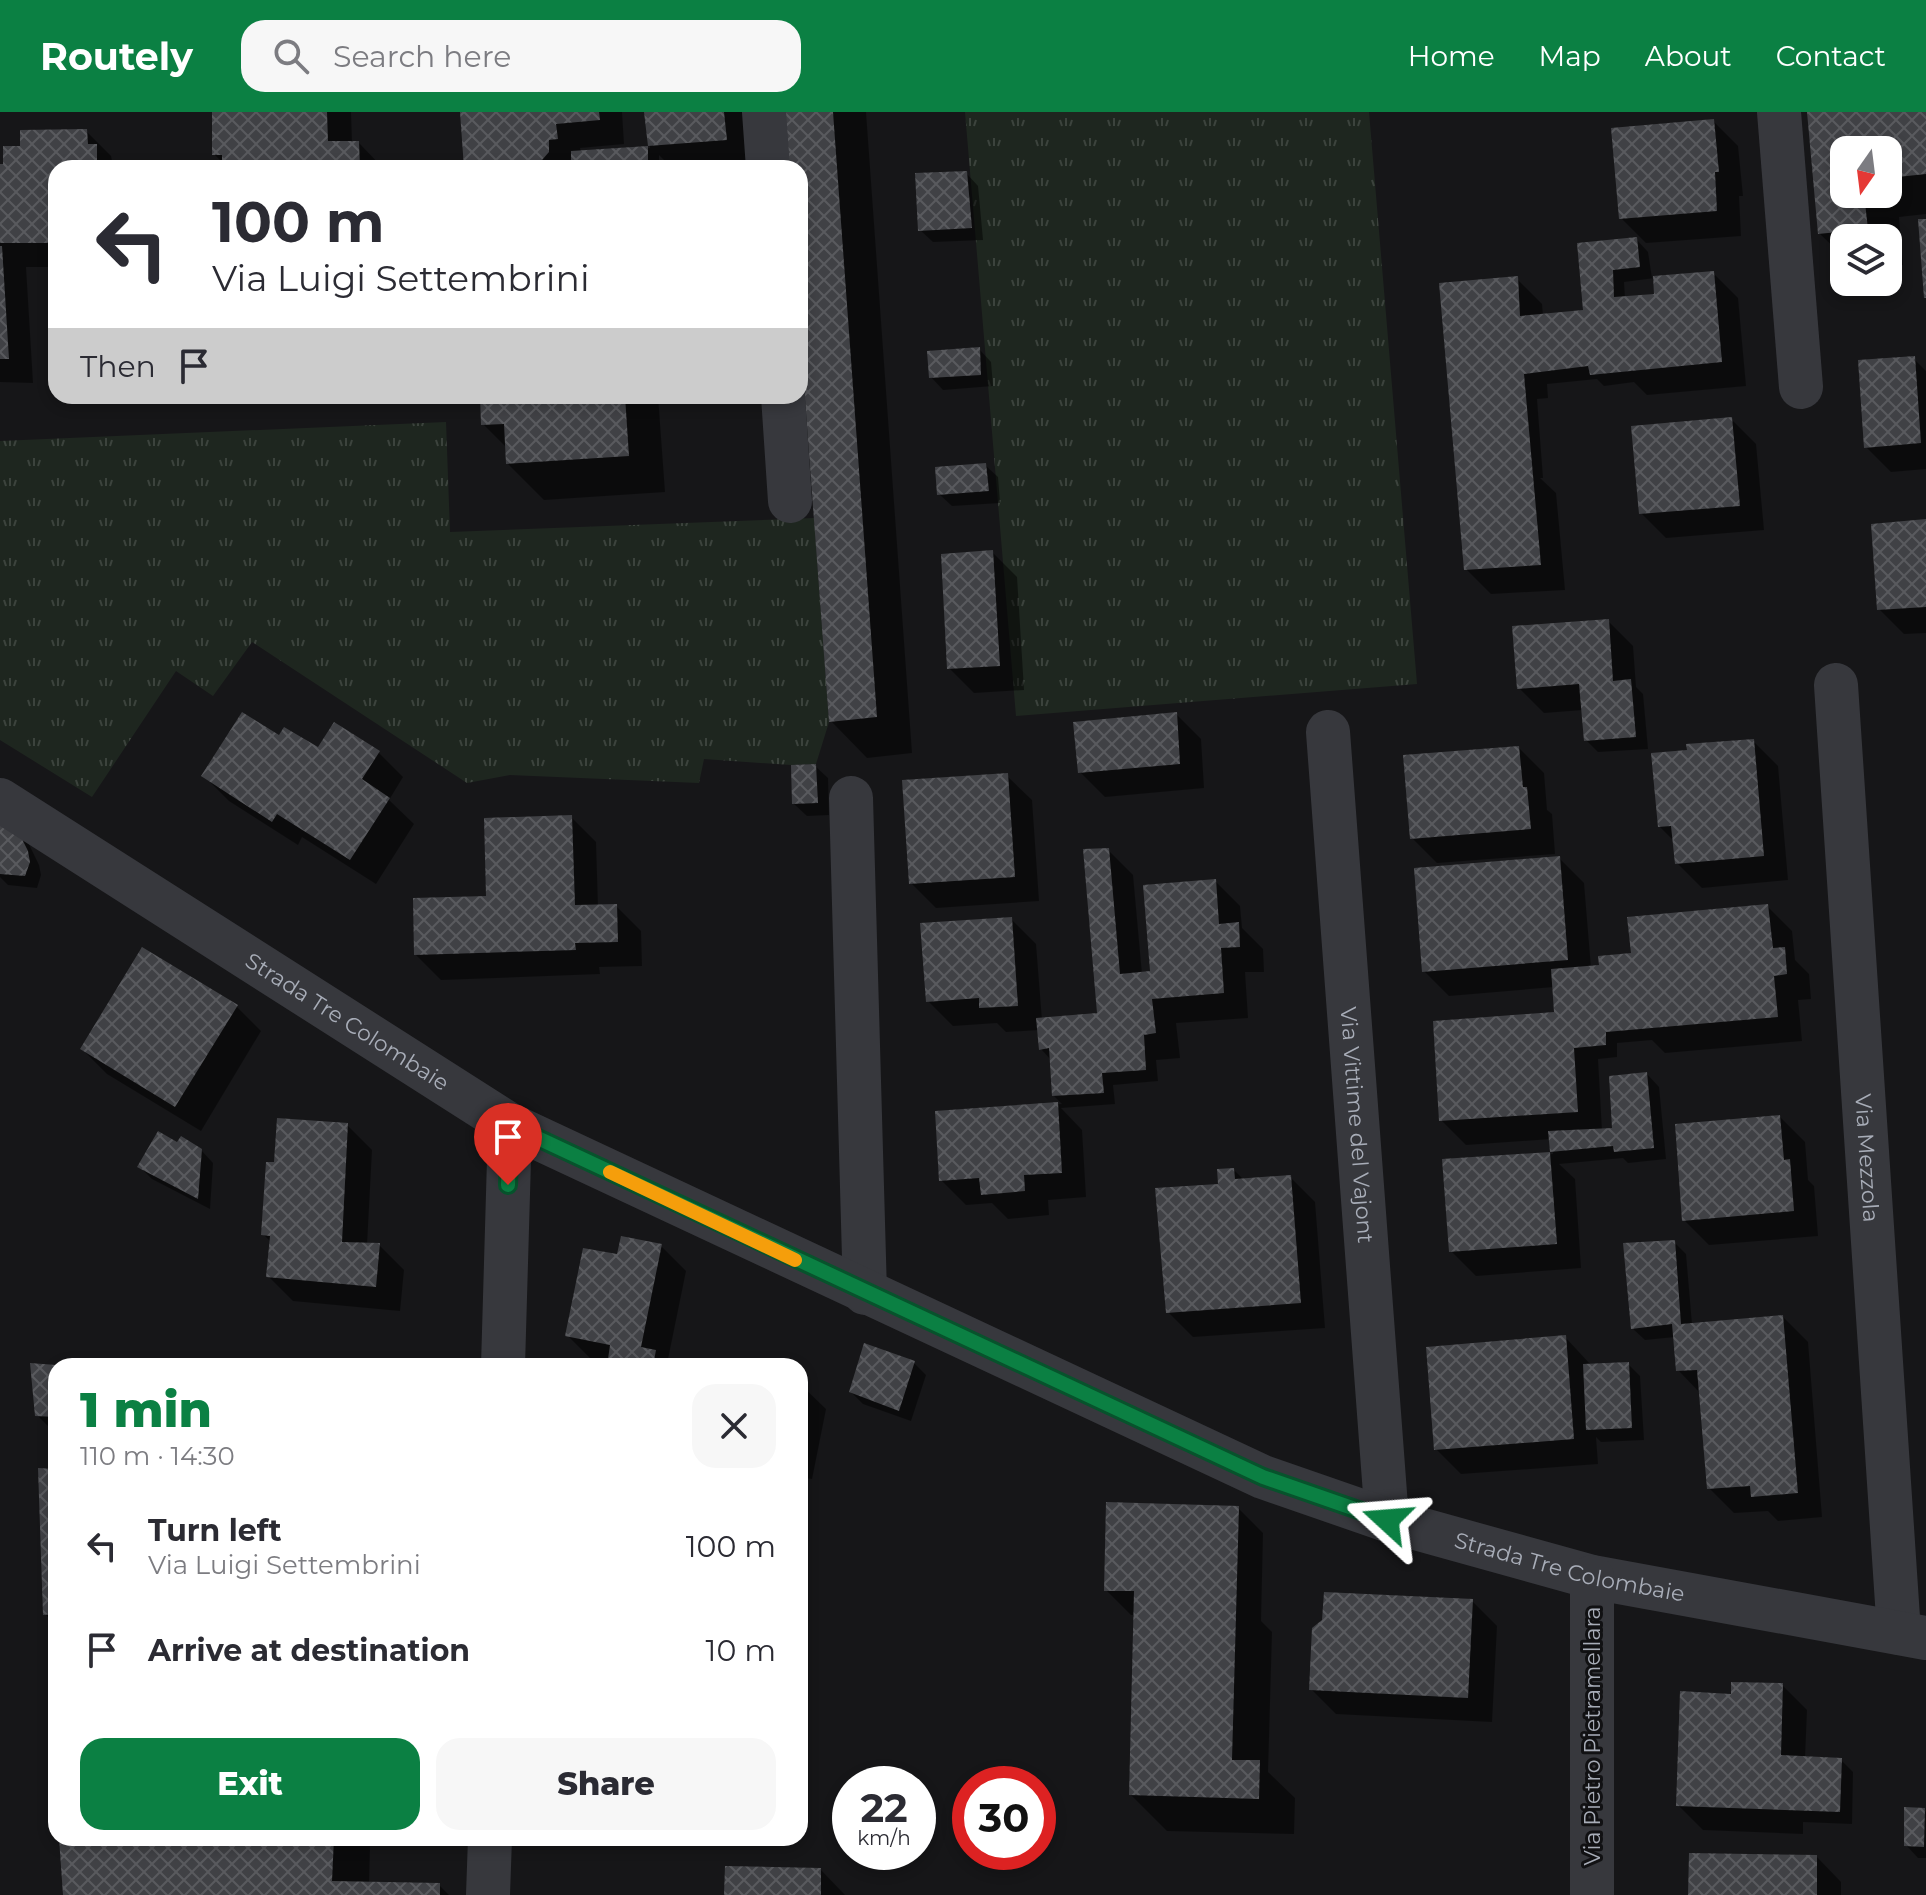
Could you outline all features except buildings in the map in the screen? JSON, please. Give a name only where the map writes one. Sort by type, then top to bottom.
[{"type":"street","points":[[764,112],[767,160]]},
{"type":"street","points":[[1779,112],[1801,387]]},
{"type":"street","points":[[784,404],[790,501]]},
{"type":"street","name":"Via Mezzola","points":[[1836,685],[1912,1636]]},
{"type":"street","name":"Via Vittime del Vajont","points":[[1328,732],[1387,1520]]},
{"type":"street","points":[[851,798],[865,1293]]},
{"type":"street","name":"Strada Tre Colombaie","points":[[0,800],[510,1125],[1263,1477],[1387,1520],[1592,1577],[1912,1636]]},
{"type":"street","points":[[503,1358],[510,1125]]},
{"type":"street","name":"Via Pietro Pietramellara","points":[[1592,1577],[1592,1895]]},
{"type":"street","points":[[488,1895],[490,1846]]},
{"type":"green space","points":[[965,112],[1369,112],[1417,684],[1016,716]]},
{"type":"green space","points":[[446,422],[450,532],[814,518],[829,722],[816,764],[704,759],[699,783],[510,775],[467,783],[252,642],[213,696],[176,671],[92,797],[0,740],[0,441]]},
{"type":"slow traffic","points":[[610,1172],[795,1260]]},
{"type":"route","points":[[508,1185],[510,1125],[1263,1477],[1387,1520]]}]
